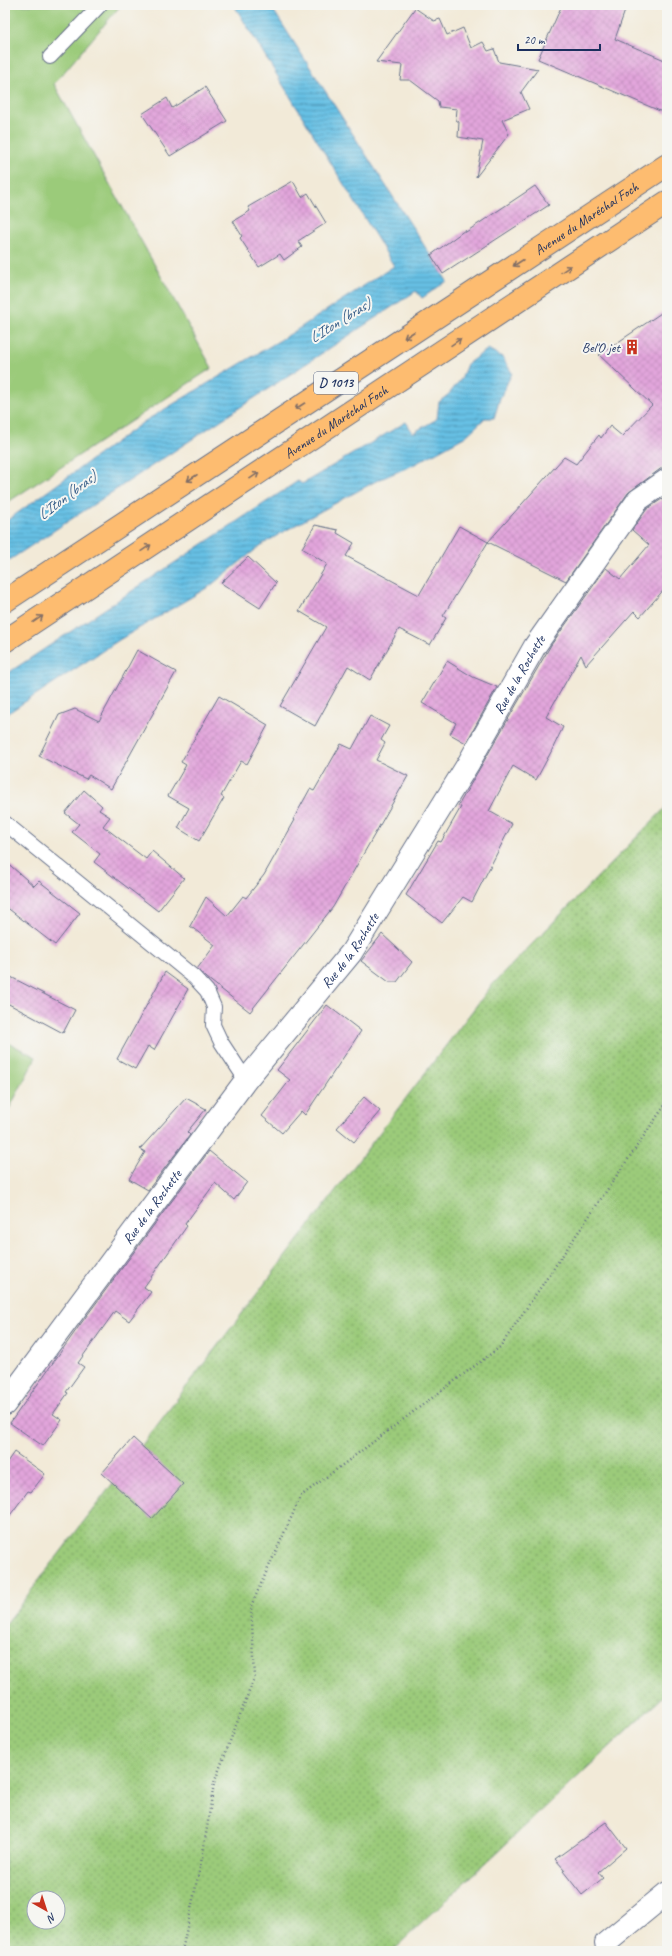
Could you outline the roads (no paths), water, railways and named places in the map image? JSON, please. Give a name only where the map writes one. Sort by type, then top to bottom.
[{"type":"main road","name":"Avenue du Maréchal Foch","points":[[5,601],[667,165]]},
{"type":"main road","name":"Avenue du Maréchal Foch","points":[[5,641],[667,202]]},
{"type":"street","name":"Rue de la Rochette","points":[[5,1404],[246,1080],[351,953],[468,764],[534,646],[638,500],[667,480]]},
{"type":"street","points":[[606,1943],[667,1893]]},
{"type":"lane","points":[[50,57],[100,5]]},
{"type":"lane","points":[[5,823],[194,977],[207,991],[214,1007],[213,1026],[246,1080]]},
{"type":"water","name":"L'Iton (bras)","points":[[234,5],[270,5],[447,281],[422,298],[416,291],[5,563],[5,522],[145,421],[292,333],[394,266]]},
{"type":"water","points":[[488,349],[502,357],[512,373],[500,398],[494,418],[485,418],[466,436],[413,465],[376,481],[281,533],[260,546],[210,586],[119,640],[5,715],[5,675],[298,481],[302,484],[406,422],[413,433],[437,419],[439,402],[449,394],[461,379],[467,364]]},
{"type":"place","name":"Bel'O jet","points":[[632,347]]}]
